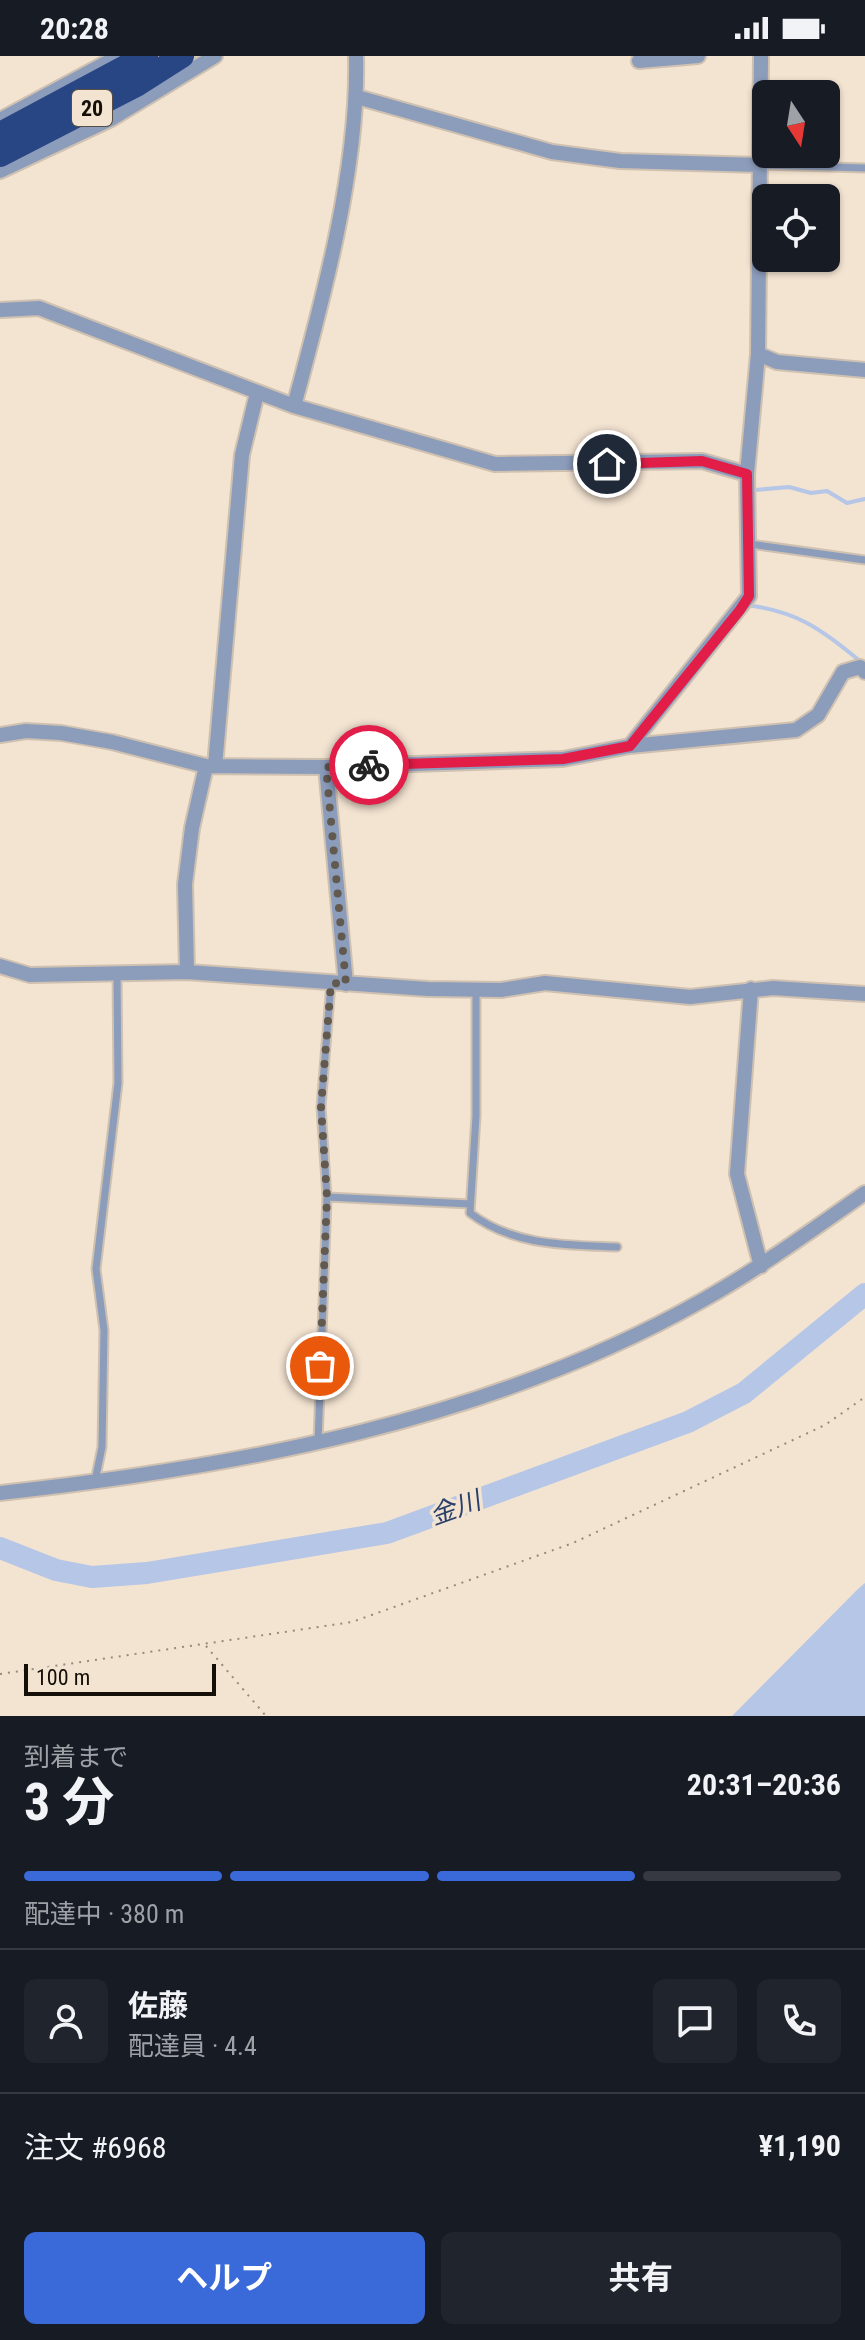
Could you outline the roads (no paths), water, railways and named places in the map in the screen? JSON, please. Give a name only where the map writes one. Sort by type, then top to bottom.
[{"type":"highway","name":"20","points":[[0,134],[146,56]]},
{"type":"highway","name":"20","points":[[0,155],[138,84],[182,56]]},
{"type":"street","points":[[0,120],[119,56]]},
{"type":"street","points":[[0,171],[111,119],[215,56]]},
{"type":"street","points":[[294,406],[325,293],[357,97],[356,56]]},
{"type":"street","points":[[639,61],[698,56]]},
{"type":"street","points":[[761,56],[761,80]]},
{"type":"street","points":[[357,97],[552,152],[620,161],[752,165]]},
{"type":"street","points":[[630,746],[749,596],[747,474],[758,354],[760,168]]},
{"type":"street","points":[[0,310],[39,308],[294,406],[495,464],[702,461],[747,474]]},
{"type":"street","points":[[758,354],[777,362],[865,370]]},
{"type":"street","points":[[187,972],[185,884],[192,828],[210,766],[242,455],[257,393]]},
{"type":"street","points":[[0,735],[26,731],[61,733],[210,766],[326,767],[563,759],[630,746],[796,730],[818,715],[843,672],[860,667],[865,672]]},
{"type":"street","points":[[326,767],[338,983]]},
{"type":"street","points":[[0,966],[30,975],[187,972],[476,990],[501,990],[545,983],[690,997],[751,989],[865,994]]},
{"type":"street","points":[[751,989],[737,1174],[761,1266]]},
{"type":"street","points":[[0,1493],[95,1484],[318,1444],[465,1401],[538,1375],[646,1329],[761,1266],[865,1193]]},
{"type":"lane","points":[[840,167],[865,168]]},
{"type":"lane","points":[[750,544],[865,560]]},
{"type":"lane","points":[[95,1484],[102,1447],[104,1330],[96,1269],[118,1083],[117,972]]},
{"type":"lane","points":[[318,1444],[327,1197],[321,1107],[338,983]]},
{"type":"lane","points":[[476,990],[476,1116],[470,1213],[485,1224],[542,1245],[617,1247]]},
{"type":"lane","points":[[327,1197],[470,1204]]},
{"type":"water","points":[[865,1583],[865,1716],[732,1716],[858,1589]]},
{"type":"waterway","points":[[755,490],[789,487],[811,493],[827,491],[847,503],[865,499]]},
{"type":"waterway","points":[[746,605],[780,612],[808,623],[860,661]]},
{"type":"waterway","name":"金川","points":[[0,1548],[56,1570],[92,1577],[147,1573],[387,1533],[688,1422],[744,1393],[865,1294]]}]
